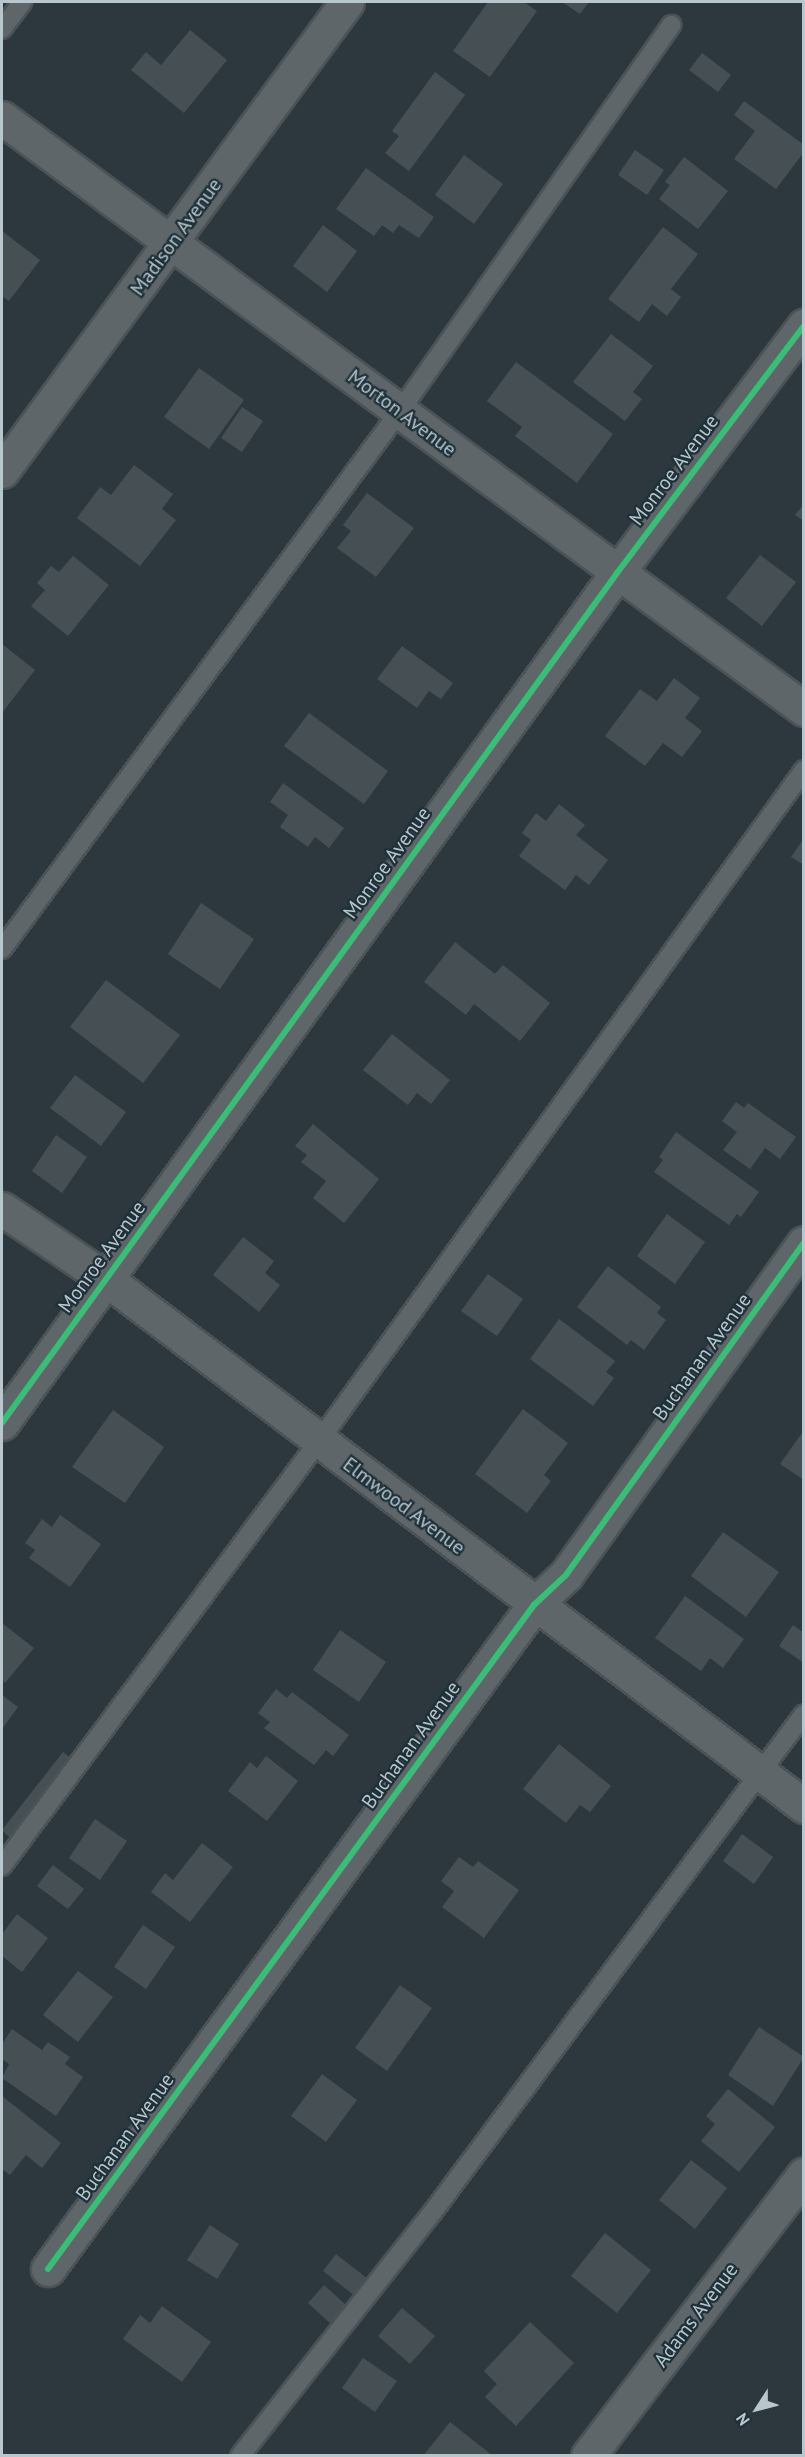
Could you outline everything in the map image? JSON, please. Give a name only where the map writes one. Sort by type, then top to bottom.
[{"type":"street","name":"Madison Avenue","points":[[2,471],[346,2]]},
{"type":"street","name":"Morton Avenue","points":[[2,118],[804,709]]},
{"type":"street","name":"Monroe Avenue","points":[[2,1423],[617,573],[804,326]]},
{"type":"street","name":"Elmwood Avenue","points":[[2,1209],[106,1279],[534,1605],[804,1806]]},
{"type":"street","name":"Buchanan Avenue","points":[[48,2270],[534,1605],[566,1575],[804,1243]]},
{"type":"street","name":"Adams Avenue","points":[[588,2456],[804,2174]]},
{"type":"lane","points":[[2,29],[22,2]]},
{"type":"lane","points":[[2,949],[400,411],[671,25]]},
{"type":"lane","points":[[2,1866],[319,1441],[804,771]]},
{"type":"lane","points":[[240,2456],[432,2213],[804,1714]]},
{"type":"building","points":[[488,2],[524,2],[537,11],[490,77],[453,51]]},
{"type":"building","points":[[562,2],[589,2],[580,14]]},
{"type":"building","points":[[190,30],[227,60],[184,113],[131,70],[146,52],[161,65]]},
{"type":"building","points":[[702,53],[731,75],[718,92],[689,70]]},
{"type":"building","points":[[435,72],[465,95],[409,171],[385,153],[399,136],[392,131]]},
{"type":"building","points":[[744,101],[804,145],[804,152],[776,189],[734,159],[755,131],[734,115]]},
{"type":"building","points":[[635,150],[664,170],[647,195],[618,175]]},
{"type":"building","points":[[464,155],[503,184],[474,224],[435,195]]},
{"type":"building","points":[[684,157],[728,191],[698,229],[659,199],[670,185],[665,182]]},
{"type":"building","points":[[366,168],[434,217],[419,238],[399,225],[393,233],[382,225],[374,236],[336,209]]},
{"type":"building","points":[[323,225],[357,251],[327,292],[293,266]]},
{"type":"building","points":[[663,227],[698,254],[671,289],[681,297],[667,316],[652,304],[639,322],[608,299]]},
{"type":"building","points":[[2,231],[40,260],[9,301],[2,296]]},
{"type":"building","points":[[611,334],[653,366],[633,392],[642,399],[625,421],[573,382]]},
{"type":"building","points":[[516,362],[613,434],[577,483],[515,436],[522,427],[487,401]]},
{"type":"building","points":[[199,368],[244,400],[209,449],[164,417]]},
{"type":"building","points":[[242,407],[263,421],[242,452],[221,438]]},
{"type":"building","points":[[134,465],[173,494],[162,509],[176,520],[140,566],[77,518],[100,487],[111,495]]},
{"type":"building","points":[[367,493],[414,528],[376,577],[337,548],[351,531],[343,525]]},
{"type":"building","points":[[804,504],[804,521],[795,515]]},
{"type":"building","points":[[760,555],[796,582],[762,626],[726,598]]},
{"type":"building","points":[[73,556],[109,585],[68,636],[31,606],[45,590],[37,583],[51,566],[59,572]]},
{"type":"building","points":[[2,644],[35,670],[2,713]]},
{"type":"building","points":[[402,646],[453,683],[441,699],[429,691],[417,708],[377,679]]},
{"type":"building","points":[[674,678],[700,698],[685,718],[702,731],[682,757],[663,743],[645,766],[605,736],[640,689],[657,701]]},
{"type":"building","points":[[309,713],[388,771],[364,804],[284,746]]},
{"type":"building","points":[[283,783],[344,828],[329,848],[315,837],[308,847],[280,827],[288,815],[270,802]]},
{"type":"building","points":[[559,804],[585,825],[576,835],[608,860],[589,885],[576,875],[565,890],[519,856],[531,840],[522,833],[536,813],[546,821]]},
{"type":"building","points":[[804,838],[804,865],[791,857]]},
{"type":"building","points":[[201,903],[254,939],[220,989],[168,954]]},
{"type":"building","points":[[455,942],[495,974],[503,965],[550,1003],[520,1041],[474,1004],[466,1015],[424,982]]},
{"type":"building","points":[[106,980],[180,1035],[143,1083],[70,1027]]},
{"type":"building","points":[[392,1034],[450,1080],[431,1104],[417,1093],[408,1105],[363,1070]]},
{"type":"building","points":[[75,1075],[126,1112],[101,1146],[50,1108]]},
{"type":"building","points":[[736,1102],[744,1108],[748,1103],[796,1137],[780,1159],[765,1148],[750,1169],[723,1150],[737,1132],[722,1121]]},
{"type":"building","points":[[313,1124],[379,1179],[344,1223],[313,1198],[326,1181],[301,1162],[307,1155],[295,1146]]},
{"type":"building","points":[[676,1132],[759,1192],[741,1217],[737,1214],[729,1225],[654,1172],[663,1160],[659,1157]]},
{"type":"building","points":[[56,1135],[87,1157],[62,1193],[32,1171]]},
{"type":"building","points":[[667,1214],[705,1242],[675,1284],[637,1256]]},
{"type":"building","points":[[243,1237],[274,1261],[265,1273],[280,1285],[259,1312],[213,1275]]},
{"type":"building","points":[[608,1266],[661,1307],[657,1313],[666,1320],[644,1350],[631,1340],[627,1345],[577,1307]]},
{"type":"building","points":[[488,1274],[523,1299],[497,1336],[461,1311]]},
{"type":"building","points":[[559,1319],[615,1361],[606,1372],[614,1378],[593,1406],[530,1359]]},
{"type":"building","points":[[523,1409],[568,1443],[544,1475],[551,1481],[527,1513],[475,1474]]},
{"type":"building","points":[[113,1410],[164,1447],[125,1503],[72,1467]]},
{"type":"building","points":[[804,1430],[804,1480],[780,1464]]},
{"type":"building","points":[[60,1515],[101,1544],[70,1587],[29,1558],[35,1550],[25,1543],[42,1519],[52,1527]]},
{"type":"building","points":[[723,1532],[779,1572],[746,1617],[691,1576]]},
{"type":"building","points":[[685,1596],[744,1639],[723,1668],[710,1658],[701,1671],[655,1638]]},
{"type":"building","points":[[2,1623],[34,1648],[5,1683],[2,1680]]},
{"type":"building","points":[[793,1625],[804,1633],[804,1663],[779,1646]]},
{"type":"building","points":[[340,1630],[386,1662],[359,1702],[313,1670]]},
{"type":"building","points":[[276,1689],[287,1698],[292,1692],[349,1735],[333,1756],[326,1750],[314,1765],[264,1728],[270,1722],[258,1713]]},
{"type":"building","points":[[2,1695],[18,1707],[2,1729]]},
{"type":"building","points":[[559,1744],[611,1786],[590,1812],[580,1805],[566,1823],[523,1789]]},
{"type":"building","points":[[63,1752],[77,1763],[14,1842],[2,1830]]},
{"type":"building","points":[[266,1756],[298,1781],[267,1821],[228,1791],[250,1762],[257,1768]]},
{"type":"building","points":[[95,1819],[127,1841],[100,1880],[69,1858]]},
{"type":"building","points":[[742,1834],[773,1857],[754,1884],[723,1861]]},
{"type":"building","points":[[202,1843],[233,1867],[190,1922],[151,1892],[165,1873],[173,1880]]},
{"type":"building","points":[[459,1857],[473,1867],[478,1861],[519,1890],[484,1938],[442,1907],[454,1891],[441,1881]]},
{"type":"building","points":[[53,1865],[84,1889],[68,1909],[37,1886]]},
{"type":"building","points":[[17,1914],[48,1938],[22,1972],[2,1956],[2,1934]]},
{"type":"building","points":[[143,1925],[175,1947],[146,1989],[114,1967]]},
{"type":"building","points":[[78,1971],[113,1997],[78,2042],[43,2015]]},
{"type":"building","points":[[400,1985],[432,2008],[387,2071],[355,2048]]},
{"type":"building","points":[[759,2027],[804,2057],[773,2106],[728,2075]]},
{"type":"building","points":[[12,2029],[42,2050],[48,2042],[70,2057],[65,2064],[83,2077],[56,2116],[2,2078],[9,2064],[2,2059],[2,2044]]},
{"type":"building","points":[[322,2074],[357,2100],[326,2142],[291,2116]]},
{"type":"building","points":[[728,2089],[775,2127],[739,2172],[701,2141],[715,2124],[706,2116]]},
{"type":"building","points":[[2,2096],[61,2143],[42,2168],[26,2155],[10,2175],[2,2169]]},
{"type":"building","points":[[691,2160],[727,2188],[695,2229],[659,2200]]},
{"type":"building","points":[[210,2225],[239,2244],[217,2279],[187,2260]]},
{"type":"building","points":[[605,2233],[651,2270],[617,2313],[571,2276]]},
{"type":"building","points":[[336,2254],[368,2279],[355,2296],[323,2271]]},
{"type":"building","points":[[324,2285],[346,2305],[330,2323],[308,2303]]},
{"type":"building","points":[[162,2306],[211,2342],[182,2382],[123,2339],[140,2315],[150,2323]]},
{"type":"building","points":[[402,2308],[435,2336],[410,2364],[378,2336]]},
{"type":"building","points":[[530,2322],[574,2363],[516,2426],[485,2397],[497,2384],[484,2371]]},
{"type":"building","points":[[363,2358],[397,2381],[375,2412],[342,2388]]},
{"type":"building","points":[[450,2422],[493,2456],[423,2456]]},
{"type":"cycle path","points":[[2,1423],[617,573],[804,326]]},
{"type":"cycle path","points":[[48,2269],[534,1605],[566,1575],[804,1243]]}]
